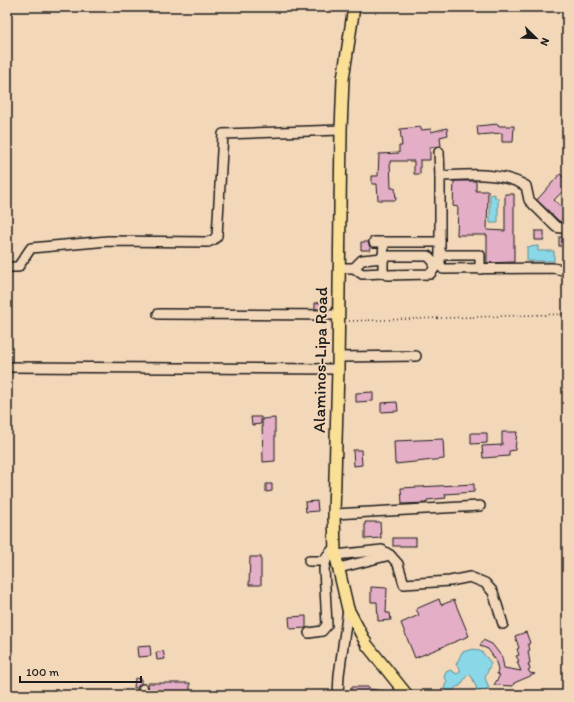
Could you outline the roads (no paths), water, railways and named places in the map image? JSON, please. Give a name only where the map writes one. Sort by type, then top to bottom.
[{"type":"main road","name":"Alaminos-Lipa Road","points":[[354,7],[343,79],[341,130],[339,318],[334,514],[336,551],[348,609],[367,645],[407,695]]},
{"type":"street","points":[[7,268],[18,267],[31,248],[108,241],[208,242],[213,240],[217,236],[223,134],[341,130]]},
{"type":"street","points":[[339,268],[354,268],[362,274],[430,274],[437,264],[440,255],[439,152]]},
{"type":"street","points":[[440,176],[494,175],[522,183],[526,186],[530,200],[556,227],[567,229]]},
{"type":"street","points":[[374,242],[440,242]]},
{"type":"street","points":[[383,273],[384,242]]},
{"type":"street","points":[[440,255],[480,255],[480,269]]},
{"type":"street","points":[[354,268],[362,260],[389,256],[428,256],[443,269],[553,268],[567,271]]},
{"type":"street","points":[[158,314],[339,318]]},
{"type":"street","points":[[7,367],[338,363],[416,356]]},
{"type":"street","points":[[334,514],[480,506]]},
{"type":"street","points":[[309,633],[322,632],[327,624],[324,570],[325,561],[327,556],[336,551],[382,550],[390,555],[398,564],[404,584],[450,581],[470,577],[485,583],[493,592],[503,624]]},
{"type":"street","points":[[339,568],[390,555]]},
{"type":"street","points":[[309,561],[325,561]]},
{"type":"street","points":[[338,695],[339,675],[348,609]]},
{"type":"water","points":[[495,194],[495,198],[498,198],[498,223],[490,223],[490,195]]},
{"type":"water","points":[[538,246],[538,251],[554,251],[554,261],[527,261],[527,247]]},
{"type":"water","points":[[474,649],[482,652],[491,663],[485,678],[489,688],[478,692],[472,677],[468,674],[460,686],[456,687],[453,691],[448,692],[444,688],[447,681],[444,677],[446,672],[450,670],[457,674],[460,672],[460,668],[456,665],[462,652]]}]
